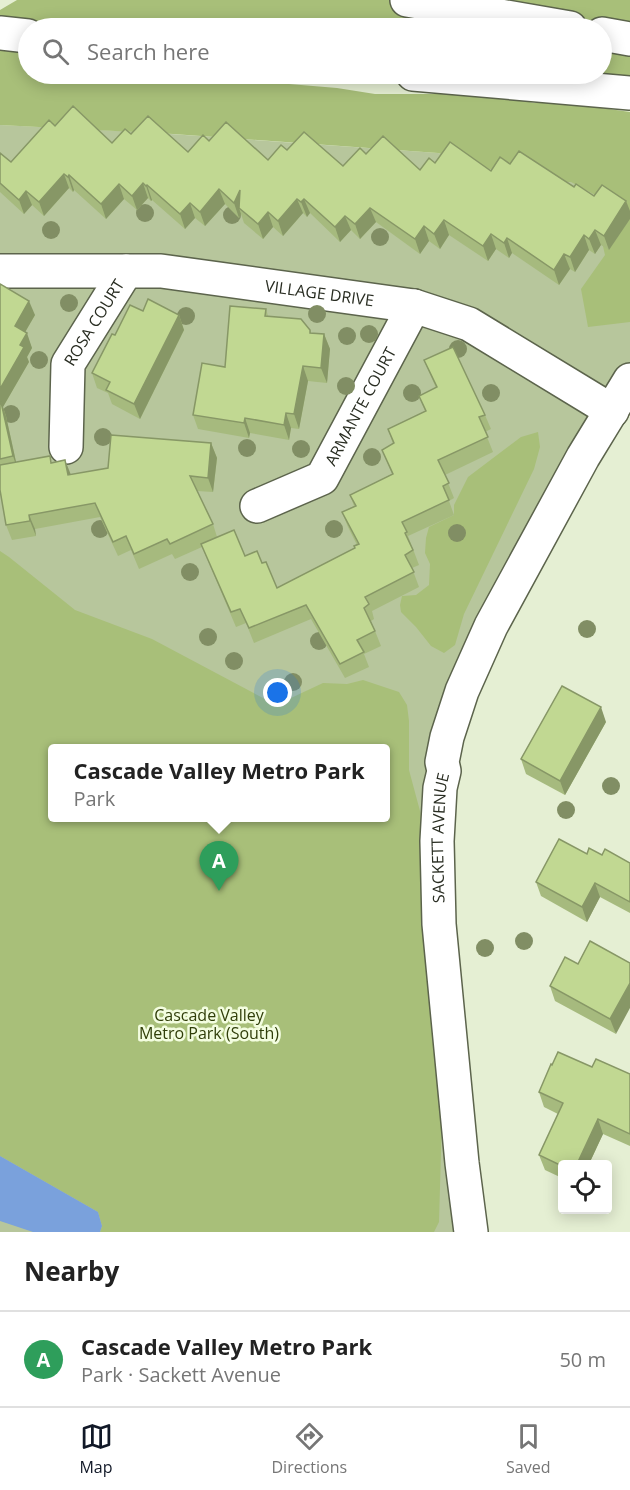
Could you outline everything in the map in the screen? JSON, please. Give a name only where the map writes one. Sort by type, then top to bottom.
[{"type":"street","points":[[407,0],[512,18]]},
{"type":"street","points":[[0,33],[18,35]]},
{"type":"street","points":[[612,36],[630,39]]},
{"type":"street","points":[[527,84],[630,93]]},
{"type":"street","name":"VILLAGE DRIVE","points":[[0,271],[161,272],[414,306],[469,324],[612,411]]},
{"type":"street","name":"ROSA COURT","points":[[66,447],[68,364],[126,271]]},
{"type":"street","name":"ARMANTE COURT","points":[[257,506],[322,478],[414,306]]},
{"type":"street","name":"SACKETT AVENUE","points":[[471,1232],[439,924],[437,841],[440,788],[444,771],[442,762],[447,737],[462,691],[491,626],[583,457],[630,380]]},
{"type":"green space","points":[[17,0],[630,0],[630,92],[541,84],[612,84],[612,18],[18,18],[18,29],[0,30],[0,10]]},
{"type":"green space","points":[[0,47],[18,48],[18,84],[289,84],[375,94],[464,94],[535,103],[553,101],[630,112],[630,322],[588,327],[581,289],[605,255],[595,211],[597,196],[571,182],[550,182],[476,166],[438,153],[173,134],[0,125]]},
{"type":"green space","points":[[0,125],[142,132],[438,153],[476,166],[630,180],[630,380],[441,762],[471,1232],[0,1232]]},
{"type":"green space","points":[[538,432],[540,447],[534,469],[464,614],[455,645],[444,653],[431,646],[401,612],[400,605],[402,596],[416,595],[429,585],[430,564],[425,553],[429,527],[454,515],[454,505],[468,477],[521,437]]},
{"type":"green space","name":"Cascade Valley Metro Park (South)","points":[[0,551],[75,610],[152,639],[276,705],[323,683],[347,684],[363,680],[399,692],[407,705],[409,770],[420,811],[434,946],[443,1082],[439,1222],[434,1232],[100,1232],[102,1226],[98,1212],[0,1156]]},
{"type":"water","points":[[0,1156],[98,1212],[102,1226],[100,1232],[33,1232],[0,1221]]},
{"type":"building","points":[[73,106],[112,143],[125,129],[131,134],[148,116],[188,152],[203,135],[209,141],[226,122],[268,160],[281,145],[287,150],[304,132],[343,166],[360,148],[366,154],[383,136],[420,170],[429,158],[435,163],[450,142],[491,171],[500,157],[510,164],[519,151],[574,187],[576,184],[594,196],[602,185],[626,201],[604,236],[595,230],[589,239],[584,235],[570,257],[564,254],[554,270],[507,238],[504,243],[491,234],[483,246],[444,220],[434,234],[424,226],[415,239],[370,208],[355,224],[345,216],[335,227],[304,199],[301,202],[297,199],[278,221],[268,212],[258,224],[239,208],[240,190],[234,203],[219,189],[200,212],[190,203],[180,214],[143,183],[132,196],[119,184],[101,204],[69,175],[68,177],[64,174],[39,202],[26,191],[19,200],[0,183],[0,153],[11,162],[49,120],[55,126]]},
{"type":"building","points":[[0,284],[29,301],[15,326],[27,333],[20,345],[24,347],[0,389]]},
{"type":"building","points":[[148,299],[179,315],[134,404],[106,390],[110,382],[92,373],[130,305],[143,311]]},
{"type":"building","points":[[230,306],[266,309],[265,316],[301,319],[310,333],[324,334],[321,368],[303,366],[294,414],[286,413],[284,425],[245,418],[244,423],[193,415],[202,363],[225,367]]},
{"type":"building","points":[[453,347],[485,415],[479,417],[488,437],[438,460],[449,483],[443,486],[449,500],[402,522],[413,550],[405,555],[414,572],[365,597],[369,604],[364,608],[375,631],[357,640],[364,652],[340,664],[306,605],[249,628],[240,609],[231,612],[201,544],[234,530],[245,556],[257,551],[262,563],[266,562],[277,588],[355,548],[354,546],[359,544],[342,512],[356,506],[350,495],[393,474],[382,450],[394,443],[388,429],[426,411],[419,396],[437,387],[424,360]]},
{"type":"building","points":[[0,402],[13,456],[0,459]]},
{"type":"building","points":[[111,435],[211,443],[208,478],[190,476],[213,524],[170,544],[167,539],[134,554],[126,536],[113,542],[95,503],[29,515],[30,521],[6,525],[0,490],[0,465],[50,456],[51,463],[65,460],[68,475],[108,468]]},
{"type":"building","points":[[562,686],[601,707],[560,781],[521,759]]},
{"type":"building","points":[[559,839],[587,854],[589,848],[602,855],[605,849],[630,863],[630,902],[595,883],[582,907],[536,882]]},
{"type":"building","points":[[590,941],[630,963],[630,983],[610,1019],[550,986],[565,957],[578,964]]},
{"type":"building","points":[[558,1052],[592,1067],[596,1059],[630,1074],[630,1134],[598,1119],[579,1160],[558,1160],[558,1164],[539,1155],[563,1103],[539,1092]]},
{"type":"place","name":"Cascade Valley Metro Park","points":[[219,891]]}]
